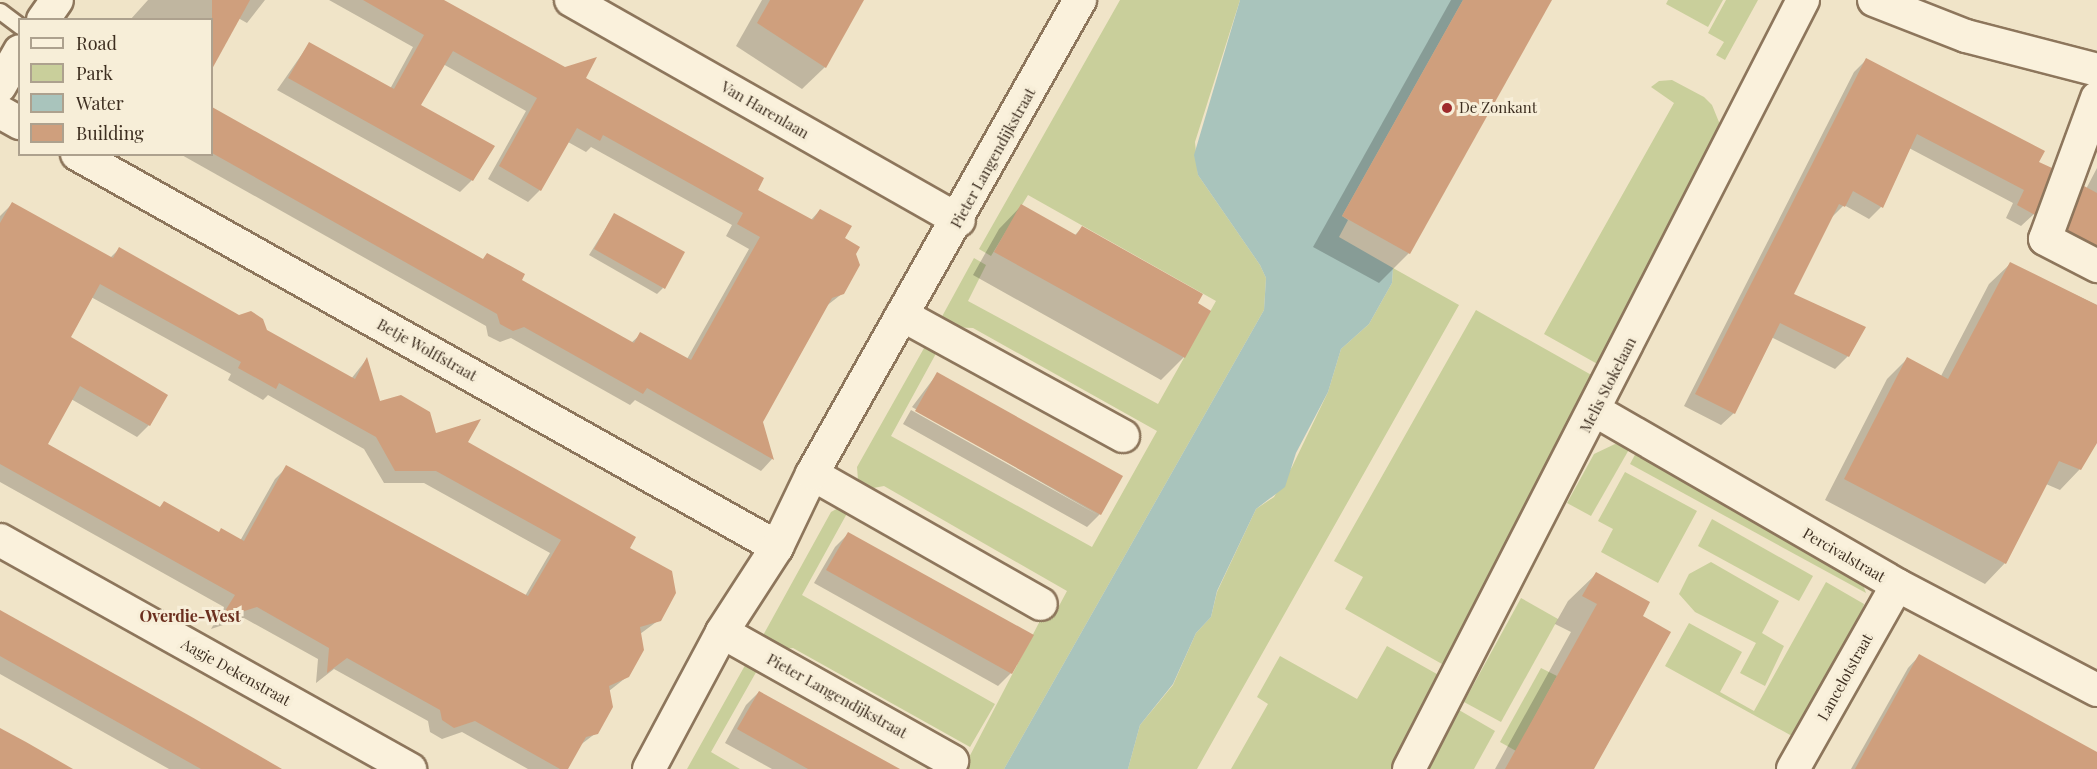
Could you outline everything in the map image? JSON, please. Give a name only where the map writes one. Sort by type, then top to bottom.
[{"type":"street","points":[[44,18],[57,0]]},
{"type":"street","name":"Van Harenlaan","points":[[571,0],[959,220]]},
{"type":"street","name":"Pieter Langendijkstraat","points":[[649,769],[722,632],[777,547],[812,474],[959,220],[1080,0]]},
{"type":"street","name":"Melis Stokelaan","points":[[1409,769],[1596,411],[1803,0]]},
{"type":"street","points":[[1874,0],[1966,36],[2097,70]]},
{"type":"street","points":[[0,86],[18,54]]},
{"type":"street","points":[[2097,98],[2045,239],[2097,266]]},
{"type":"street","points":[[0,112],[18,122]]},
{"type":"street","name":"Betje Wolffstraat","points":[[81,156],[777,547]]},
{"type":"street","points":[[902,315],[1123,436]]},
{"type":"street","name":"Percivalstraat","points":[[1596,411],[1897,585],[2097,690]]},
{"type":"street","points":[[812,474],[1041,604]]},
{"type":"street","name":"Aagje Dekenstraat","points":[[0,540],[410,769]]},
{"type":"street","name":"Lancelotstraat","points":[[1793,769],[1897,585]]},
{"type":"street","name":"Pieter Langendijkstraat","points":[[722,632],[952,761]]},
{"type":"lane","points":[[0,11],[18,24]]},
{"type":"green space","points":[[1120,0],[1240,0],[1195,142],[1198,175],[1260,265],[1266,278],[1264,310],[1004,769],[963,769],[1043,615],[1052,619],[1067,591],[884,486],[868,489],[858,480],[857,467],[928,341],[939,348],[891,436],[1092,547],[1157,431],[973,328],[949,327],[939,322],[974,258],[986,265],[968,301],[1158,404],[1216,301],[1028,195],[991,256],[979,249]]},
{"type":"green space","points":[[1668,0],[1723,0],[1708,27],[1666,4]]},
{"type":"green space","points":[[1726,0],[1758,0],[1725,60],[1716,55],[1724,42],[1708,33]]},
{"type":"green space","points":[[1672,80],[1704,97],[1712,105],[1721,127],[1601,366],[1544,334],[1674,103],[1651,87],[1659,81]]},
{"type":"green space","points":[[1393,268],[1459,305],[1197,769],[1128,769],[1140,725],[1173,685],[1196,633],[1211,617],[1217,592],[1256,509],[1274,497],[1292,467],[1328,392],[1341,349],[1369,324],[1392,283]]},
{"type":"green space","points":[[1476,310],[1595,377],[1449,668],[1345,609],[1363,577],[1334,561]]},
{"type":"green space","points":[[1615,444],[1631,446],[1591,516],[1567,503],[1594,454]]},
{"type":"green space","points":[[1638,449],[1861,579],[1866,593],[1630,464]]},
{"type":"green space","points":[[1625,472],[1697,511],[1658,583],[1601,552],[1613,529],[1598,521]]},
{"type":"green space","points":[[840,507],[850,508],[802,595],[995,704],[970,747],[793,648],[774,650],[760,641],[831,512]]},
{"type":"green space","points":[[1712,519],[1813,576],[1799,601],[1698,546]]},
{"type":"green space","points":[[1711,562],[1779,601],[1762,633],[1784,646],[1765,686],[1740,673],[1756,643],[1695,612],[1679,594],[1689,574]]},
{"type":"green space","points":[[1826,582],[1864,604],[1792,736],[1665,666],[1689,623],[1742,652],[1720,692],[1754,711]]},
{"type":"green space","points":[[1521,598],[1558,619],[1501,722],[1464,702]]},
{"type":"green space","points":[[1387,646],[1444,678],[1392,769],[1231,769],[1268,704],[1257,697],[1280,656],[1357,699]]},
{"type":"green space","points":[[748,660],[759,667],[711,752],[740,769],[687,769]]},
{"type":"green space","points":[[1541,668],[1557,676],[1516,751],[1500,742]]},
{"type":"green space","points":[[1459,710],[1495,731],[1474,769],[1427,769]]},
{"type":"water","points":[[1240,0],[1463,0],[1342,216],[1348,220],[1339,237],[1393,268],[1392,283],[1369,324],[1341,349],[1328,392],[1296,453],[1285,487],[1256,509],[1217,591],[1211,617],[1196,633],[1173,684],[1140,725],[1128,769],[1004,769],[1264,310],[1266,278],[1260,265],[1198,175],[1194,155]]},
{"type":"building","points":[[212,0],[250,0],[213,67],[213,18]]},
{"type":"building","points":[[363,0],[444,0],[565,67],[597,57],[586,78],[764,178],[758,190],[813,220],[820,209],[852,226],[845,238],[860,247],[856,254],[860,265],[844,294],[832,298],[763,422],[774,460],[647,388],[643,394],[524,327],[513,331],[500,324],[497,314],[213,154],[213,108],[483,259],[487,253],[525,274],[522,280],[634,343],[640,332],[691,360],[760,237],[737,224],[743,213],[603,135],[600,141],[577,128],[541,191],[499,166],[537,98],[453,51],[421,105],[495,146],[473,181],[288,78],[309,42],[394,89],[424,35]]},
{"type":"building","points":[[770,0],[864,0],[826,68],[757,23]]},
{"type":"building","name":"De Zonkant","points":[[1463,0],[1552,0],[1410,254],[1342,216]]},
{"type":"building","points":[[1866,58],[2045,151],[2039,162],[2052,168],[2035,215],[2017,205],[2024,190],[1917,134],[1883,208],[1853,191],[1845,207],[1839,204],[1794,294],[1866,327],[1849,357],[1780,323],[1735,414],[1695,394]]},
{"type":"building","points":[[2084,186],[2097,193],[2097,246],[2067,230]]},
{"type":"building","points":[[12,202],[113,258],[119,247],[239,315],[251,311],[263,319],[267,330],[355,379],[367,357],[380,401],[401,395],[430,412],[436,433],[481,419],[468,442],[636,537],[630,548],[672,571],[676,593],[661,621],[640,627],[644,650],[629,677],[609,686],[613,707],[598,734],[586,737],[568,769],[560,769],[475,721],[454,728],[442,720],[440,710],[347,658],[327,673],[329,648],[257,607],[220,619],[235,595],[0,464],[0,223]],"holes":[[[100,284],[241,362],[238,368],[276,389],[279,383],[376,437],[395,471],[436,471],[561,540],[528,596],[286,465],[244,541],[221,528],[219,532],[164,501],[160,507],[48,444],[80,386],[150,426],[168,395],[71,337]]]},
{"type":"building","points":[[1021,204],[1076,235],[1082,226],[1203,294],[1198,303],[1211,311],[1185,358],[994,252]]},
{"type":"building","points":[[614,213],[685,252],[665,289],[594,249]]},
{"type":"building","points":[[2010,262],[2097,305],[2097,443],[2081,470],[2059,461],[2006,564],[1844,479],[1907,357],[1948,379]]},
{"type":"building","points":[[937,372],[1123,476],[1101,515],[915,411]]},
{"type":"building","points":[[848,532],[1034,635],[1012,674],[826,570]]},
{"type":"building","points":[[1596,572],[1650,602],[1643,616],[1671,632],[1594,769],[1505,769],[1597,604],[1582,596]]},
{"type":"building","points":[[0,610],[282,769],[201,769],[0,656]]},
{"type":"building","points":[[1919,654],[2097,752],[2097,769],[1855,769]]},
{"type":"building","points":[[759,691],[900,769],[808,769],[737,729]]},
{"type":"building","points":[[0,728],[26,742],[73,769],[0,769]]},
{"type":"place","name":"De Zonkant","points":[[1447,108]]},
{"type":"district","name":"Overdie-West","points":[[190,616]]}]
